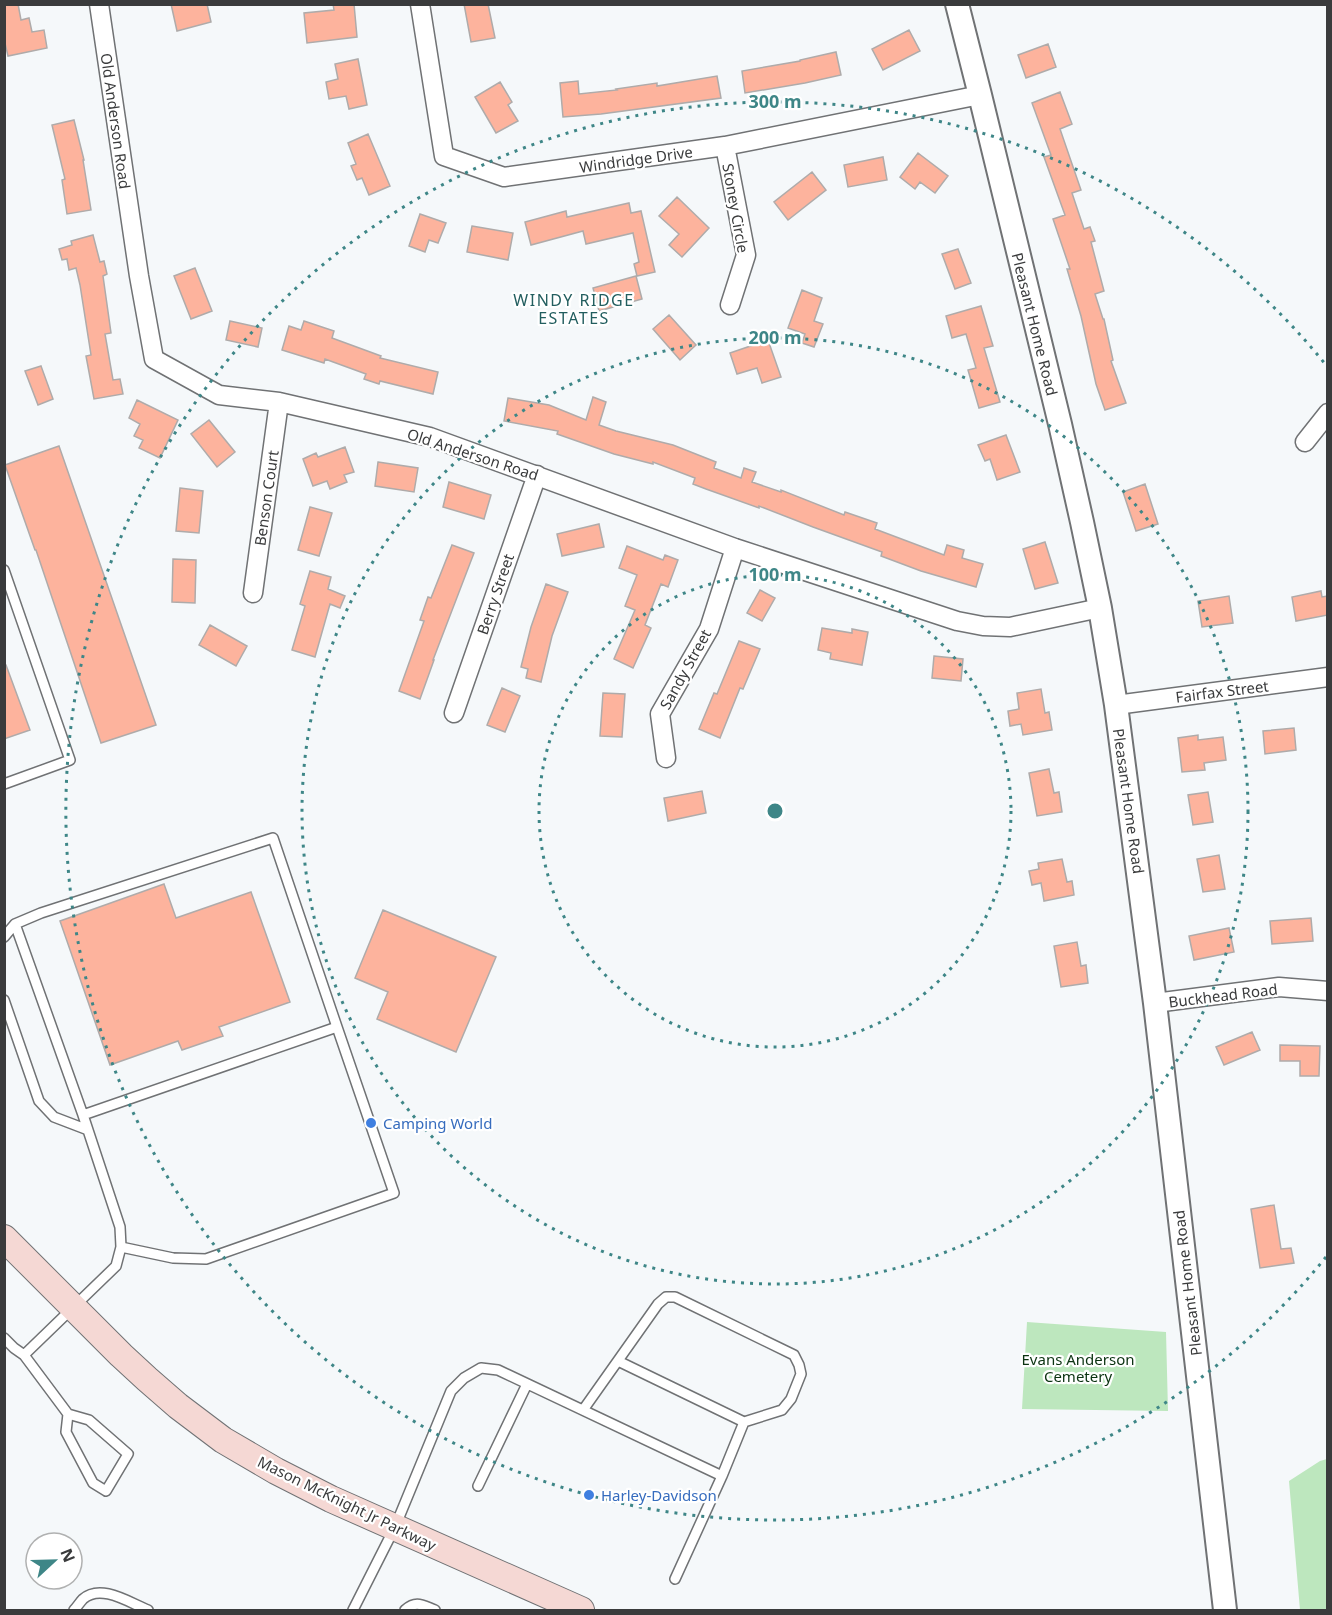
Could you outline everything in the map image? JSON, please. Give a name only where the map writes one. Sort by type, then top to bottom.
[{"type":"main road","name":"Mason McKnight Jr Parkway","points":[[4,1238],[147,1379],[223,1440],[285,1476],[331,1499],[581,1611]]},
{"type":"street","name":"Old Anderson Road","points":[[99,4],[139,276],[154,359],[219,395],[279,402],[430,436],[735,548],[957,621],[983,626],[1010,627],[1100,608]]},
{"type":"street","name":"Windridge Drive","points":[[420,4],[444,156],[504,177],[725,146],[980,95]]},
{"type":"street","name":"Pleasant Home Road","points":[[957,4],[1060,424],[1100,608],[1116,705],[1155,1003],[1225,1611]]},
{"type":"street","name":"Stoney Circle","points":[[725,146],[746,255],[730,305]]},
{"type":"street","name":"Benson Court","points":[[253,594],[279,402]]},
{"type":"street","points":[[1305,442],[1328,413]]},
{"type":"street","name":"Berry Street","points":[[453,713],[537,475]]},
{"type":"street","name":"Sandy Street","points":[[666,758],[660,714],[709,629],[735,548]]},
{"type":"street","name":"Fairfax Street","points":[[1116,705],[1328,677]]},
{"type":"street","name":"Buckhead Road","points":[[1155,1003],[1279,987],[1328,991]]},
{"type":"lane","points":[[4,570],[70,760],[4,784]]},
{"type":"lane","points":[[4,937],[15,924],[41,913],[273,838],[394,1193],[206,1259],[173,1258],[121,1247]]},
{"type":"lane","points":[[15,924],[120,1227],[121,1247],[116,1266],[24,1355]]},
{"type":"lane","points":[[4,1000],[39,1101],[54,1118],[88,1130]]},
{"type":"lane","points":[[83,1115],[337,1027]]},
{"type":"lane","points":[[583,1410],[658,1304],[666,1297],[675,1297],[794,1355],[801,1374],[790,1400],[782,1410],[744,1422],[618,1361]]},
{"type":"lane","points":[[4,1338],[24,1355],[68,1414],[89,1420],[128,1454],[106,1491],[93,1483],[66,1432],[68,1414]]},
{"type":"lane","points":[[4,1354],[14,1348]]},
{"type":"lane","points":[[352,1611],[395,1527],[451,1391],[464,1378],[481,1368],[498,1370],[722,1476]]},
{"type":"lane","points":[[478,1486],[527,1384]]},
{"type":"lane","points":[[675,1580],[744,1422]]},
{"type":"lane","points":[[74,1611],[84,1598],[94,1592],[104,1592],[148,1611]]},
{"type":"lane","points":[[405,1611],[411,1605],[421,1604],[435,1611]]},
{"type":"green space","name":"Evans Anderson Cemetery","points":[[1027,1322],[1166,1332],[1168,1411],[1022,1409]]},
{"type":"green space","points":[[1327,1459],[1327,1610],[1300,1610],[1289,1481]]},
{"type":"building","points":[[4,4],[18,4],[21,20],[29,18],[32,32],[44,30],[47,48],[8,56],[4,39]]},
{"type":"building","points":[[171,4],[207,4],[211,22],[177,31]]},
{"type":"building","points":[[333,4],[354,4],[357,37],[307,43],[304,13],[334,10]]},
{"type":"building","points":[[464,4],[488,4],[495,38],[471,42]]},
{"type":"building","points":[[909,30],[920,51],[883,70],[872,49]]},
{"type":"building","points":[[1048,44],[1056,67],[1026,78],[1018,55]]},
{"type":"building","points":[[836,52],[841,75],[745,93],[742,71]]},
{"type":"building","points":[[358,59],[367,105],[349,109],[346,96],[329,99],[326,82],[338,79],[335,64]]},
{"type":"building","points":[[717,76],[721,98],[563,117],[560,83],[578,81],[579,94],[657,83],[657,86]]},
{"type":"building","points":[[500,82],[512,102],[508,105],[518,121],[496,133],[475,97]]},
{"type":"building","points":[[1060,92],[1072,124],[1060,129],[1081,190],[1072,193],[1084,229],[1090,227],[1095,241],[1091,242],[1104,291],[1095,294],[1104,319],[1113,360],[1111,361],[1126,403],[1105,410],[1096,384],[1081,316],[1067,269],[1070,269],[1053,219],[1065,215],[1044,157],[1051,155],[1032,103]]},
{"type":"building","points":[[74,120],[84,160],[91,210],[67,214],[62,180],[65,179],[52,125]]},
{"type":"building","points":[[368,134],[390,186],[369,195],[362,178],[357,180],[351,166],[356,164],[348,143]]},
{"type":"building","points":[[918,153],[948,176],[935,193],[920,182],[915,189],[900,177]]},
{"type":"building","points":[[883,157],[887,180],[848,187],[844,165]]},
{"type":"building","points":[[812,172],[826,190],[788,220],[774,202]]},
{"type":"building","points":[[677,197],[709,228],[682,257],[669,245],[679,234],[659,216]]},
{"type":"building","points":[[629,203],[631,213],[641,211],[655,272],[637,276],[634,264],[639,262],[633,233],[586,244],[583,231],[531,245],[525,222],[566,211],[567,217]]},
{"type":"building","points":[[420,214],[446,223],[438,243],[429,240],[425,252],[409,246]]},
{"type":"building","points":[[472,226],[513,233],[508,260],[467,252]]},
{"type":"building","points":[[93,235],[100,262],[104,261],[107,274],[103,276],[111,333],[105,334],[113,380],[120,379],[123,394],[94,399],[86,356],[91,355],[80,285],[76,268],[69,270],[67,259],[62,260],[59,249],[72,245],[71,241]]},
{"type":"building","points":[[958,249],[971,283],[955,289],[942,254]]},
{"type":"building","points":[[195,268],[212,311],[191,319],[174,276]]},
{"type":"building","points":[[636,276],[642,299],[599,311],[593,288]]},
{"type":"building","points":[[802,290],[822,298],[814,321],[823,324],[814,347],[802,343],[805,334],[788,328]]},
{"type":"building","points":[[981,306],[993,346],[984,348],[1000,402],[979,408],[968,370],[976,368],[966,334],[952,338],[946,316]]},
{"type":"building","points":[[669,315],[696,345],[680,360],[653,329]]},
{"type":"building","points":[[230,321],[262,328],[258,347],[226,340]]},
{"type":"building","points":[[304,321],[334,331],[332,338],[381,356],[380,358],[438,372],[433,394],[380,381],[379,384],[364,379],[366,374],[325,359],[324,363],[282,350],[289,326],[301,330]]},
{"type":"building","points":[[768,340],[781,377],[762,383],[757,368],[737,374],[730,353]]},
{"type":"building","points":[[41,366],[53,399],[38,405],[25,371]]},
{"type":"building","points":[[593,397],[606,402],[599,425],[673,445],[716,462],[714,468],[741,478],[744,468],[756,472],[752,482],[781,492],[781,490],[844,515],[845,512],[877,523],[875,529],[944,555],[947,545],[964,550],[962,558],[983,564],[976,587],[921,571],[881,556],[882,552],[693,484],[695,478],[653,462],[653,464],[614,454],[557,434],[558,431],[504,421],[508,398],[549,405],[586,420]]},
{"type":"building","points":[[137,400],[178,420],[160,458],[139,448],[143,440],[134,436],[140,424],[129,418]]},
{"type":"building","points":[[209,420],[235,452],[217,467],[191,434]]},
{"type":"building","points":[[1006,435],[1020,472],[997,480],[990,459],[985,461],[978,445]]},
{"type":"building","points":[[59,446],[156,725],[101,743],[5,465]]},
{"type":"building","points":[[345,447],[354,472],[344,475],[347,482],[330,489],[327,481],[313,486],[303,459],[316,453],[318,457]]},
{"type":"building","points":[[378,462],[418,468],[414,492],[375,486]]},
{"type":"building","points":[[449,482],[491,495],[484,519],[443,507]]},
{"type":"building","points":[[1145,484],[1158,524],[1136,531],[1123,492]]},
{"type":"building","points":[[180,488],[203,491],[199,533],[176,531]]},
{"type":"building","points":[[310,507],[332,513],[319,556],[298,550]]},
{"type":"building","points":[[599,524],[604,547],[562,556],[557,534]]},
{"type":"building","points":[[1045,542],[1058,583],[1035,589],[1023,549]]},
{"type":"building","points":[[452,545],[474,553],[420,699],[399,691],[424,621],[420,620],[428,597],[431,598]]},
{"type":"building","points":[[627,546],[663,560],[665,555],[678,560],[668,587],[661,584],[645,625],[651,628],[633,668],[614,659],[635,610],[625,606],[637,575],[619,568]]},
{"type":"building","points":[[173,559],[196,560],[195,603],[172,602]]},
{"type":"building","points":[[310,571],[331,577],[328,589],[345,596],[340,608],[330,604],[315,657],[292,650],[305,606],[300,604]]},
{"type":"building","points":[[546,584],[568,592],[552,636],[541,682],[526,678],[528,669],[521,667],[531,627]]},
{"type":"building","points":[[760,590],[775,598],[762,621],[747,613]]},
{"type":"building","points":[[1321,591],[1322,597],[1328,596],[1328,615],[1296,621],[1292,597]]},
{"type":"building","points":[[1229,596],[1233,623],[1202,627],[1198,601]]},
{"type":"building","points":[[210,625],[247,646],[236,666],[199,645]]},
{"type":"building","points":[[822,628],[852,633],[852,629],[868,632],[862,665],[830,659],[831,653],[818,650]]},
{"type":"building","points":[[739,641],[760,649],[743,689],[740,688],[720,738],[699,729],[714,693],[717,694]]},
{"type":"building","points":[[934,656],[963,659],[961,681],[932,678]]},
{"type":"building","points":[[4,665],[6,665],[30,730],[4,739]]},
{"type":"building","points":[[502,688],[520,696],[505,732],[487,725]]},
{"type":"building","points":[[1041,689],[1045,713],[1049,712],[1052,730],[1023,735],[1021,724],[1010,726],[1008,711],[1019,709],[1017,693]]},
{"type":"building","points":[[603,693],[625,694],[622,737],[600,736]]},
{"type":"building","points":[[1294,728],[1296,750],[1265,754],[1263,731]]},
{"type":"building","points":[[1198,735],[1198,740],[1223,737],[1226,760],[1204,763],[1205,770],[1182,772],[1178,738]]},
{"type":"building","points":[[1049,769],[1054,793],[1059,792],[1062,812],[1037,816],[1029,773]]},
{"type":"building","points":[[702,791],[706,813],[668,821],[664,798]]},
{"type":"building","points":[[1208,792],[1213,822],[1193,825],[1188,795]]},
{"type":"building","points":[[1219,855],[1225,889],[1203,892],[1197,859]]},
{"type":"building","points":[[1062,859],[1067,882],[1072,881],[1074,895],[1044,901],[1041,883],[1032,885],[1029,871],[1039,869],[1038,863]]},
{"type":"building","points":[[164,884],[176,918],[251,892],[290,1002],[219,1027],[223,1036],[182,1050],[178,1041],[110,1065],[60,921]]},
{"type":"building","points":[[383,910],[496,957],[456,1052],[377,1019],[388,992],[355,978]]},
{"type":"building","points":[[1311,918],[1313,941],[1272,944],[1270,921]]},
{"type":"building","points":[[1229,928],[1234,952],[1194,960],[1189,936]]},
{"type":"building","points":[[1077,942],[1081,966],[1086,965],[1088,983],[1061,987],[1054,946]]},
{"type":"building","points":[[1252,1032],[1260,1050],[1224,1065],[1216,1047]]},
{"type":"building","points":[[1280,1045],[1320,1046],[1319,1076],[1300,1076],[1300,1061],[1280,1061]]},
{"type":"building","points":[[1274,1205],[1281,1249],[1291,1248],[1294,1263],[1260,1268],[1251,1209]]},
{"type":"place","name":"Camping World","points":[[371,1123]]},
{"type":"place","name":"Harley-Davidson","points":[[589,1495]]},
{"type":"district","name":"WINDY RIDGE ESTATES","points":[[574,309]]}]
